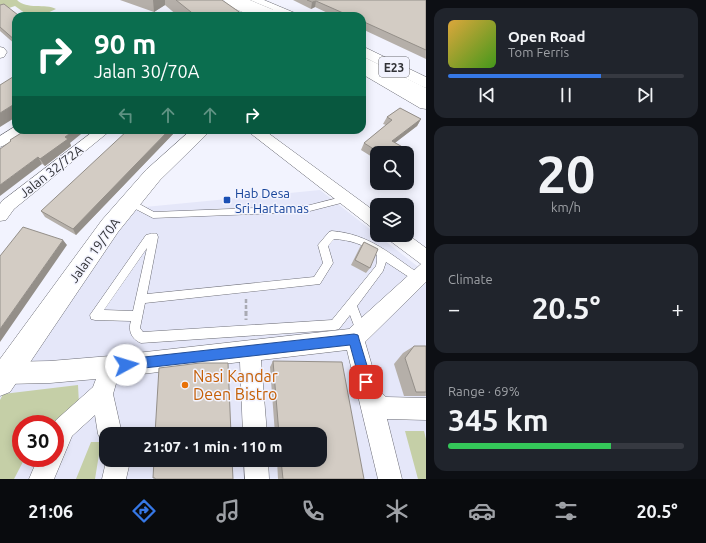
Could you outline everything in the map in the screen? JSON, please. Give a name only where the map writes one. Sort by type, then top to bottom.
[{"type":"main road","points":[[226,0],[252,12]]},
{"type":"main road","points":[[232,0],[260,12]]},
{"type":"main road","points":[[253,0],[278,12]]},
{"type":"main road","points":[[253,0],[282,12]]},
{"type":"main road","points":[[366,54],[426,87]]},
{"type":"main road","name":"E23","points":[[366,54],[426,83]]},
{"type":"main road","points":[[366,63],[426,95]]},
{"type":"main road","points":[[366,70],[426,104]]},
{"type":"main road","name":"Jalan 19/70A","points":[[3,377],[129,202],[176,152],[197,134]]},
{"type":"street","points":[[0,50],[2,52],[0,55]]},
{"type":"street","points":[[0,142],[12,134]]},
{"type":"street","name":"Jalan 32/72A","points":[[0,215],[8,205],[99,134]]},
{"type":"street","points":[[260,134],[370,217]]},
{"type":"street","points":[[404,242],[426,258]]},
{"type":"street","points":[[3,377],[110,367],[248,341],[358,335],[422,274]]},
{"type":"street","points":[[358,335],[370,396],[390,479]]},
{"type":"street","points":[[248,341],[254,427]]},
{"type":"street","points":[[109,427],[102,394],[110,367]]},
{"type":"street","points":[[64,428],[102,394]]},
{"type":"street","points":[[370,396],[381,408],[426,409]]},
{"type":"street","points":[[42,479],[47,467]]},
{"type":"street","points":[[114,479],[116,467]]},
{"type":"street","points":[[256,467],[257,479]]},
{"type":"lane","points":[[129,202],[153,215],[306,209],[346,199]]},
{"type":"lane","points":[[140,299],[316,281],[328,263],[323,245],[332,235],[347,236],[374,246],[381,253],[422,274]]},
{"type":"lane","points":[[137,316],[95,315],[149,238],[154,237],[140,299],[137,316],[134,329],[141,338],[248,341],[335,324],[352,305],[380,268],[382,261],[381,253]]},
{"type":"lane","points":[[352,305],[358,335]]},
{"type":"path","points":[[246,304],[246,318]]},
{"type":"shaded area","points":[[320,190],[370,229],[370,242],[386,242],[426,273],[426,479],[0,479],[0,393],[124,209]]},
{"type":"green space","points":[[0,0],[17,0],[26,5],[47,6],[56,9],[50,12],[23,12],[15,6],[3,10],[0,8]]},
{"type":"green space","points":[[78,385],[79,404],[64,418],[64,415],[12,415],[12,467],[20,467],[14,479],[0,479],[0,400],[3,394]]},
{"type":"green space","points":[[405,431],[424,431],[426,439],[426,479],[418,479]]},
{"type":"green space","points":[[91,442],[99,442],[99,454],[95,479],[76,479]]},
{"type":"building","points":[[176,0],[222,0],[239,12],[191,12]]},
{"type":"building","points":[[307,0],[426,0],[426,50],[366,23],[366,12],[341,12],[316,1],[312,2]]},
{"type":"building","points":[[4,4],[14,12],[12,12],[12,38],[0,27],[0,5]]},
{"type":"building","points":[[12,78],[12,106],[0,113],[0,85]]},
{"type":"building","points":[[400,108],[421,119],[392,141],[401,146],[370,147],[364,143],[392,120],[387,117]]},
{"type":"building","points":[[20,134],[69,134],[65,137],[68,139],[40,159],[38,157],[0,185],[0,149],[11,141],[10,140]]},
{"type":"building","points":[[124,134],[165,134],[73,229],[41,211]]},
{"type":"building","points":[[23,227],[63,240],[0,329],[0,256]]},
{"type":"building","points":[[364,242],[378,249],[370,268],[355,260]]},
{"type":"building","points":[[414,346],[426,346],[426,392],[416,392],[405,358]]},
{"type":"building","points":[[273,361],[342,362],[364,479],[283,479],[282,467],[327,467],[327,427],[278,427]]},
{"type":"building","points":[[200,363],[228,363],[231,427],[155,427],[159,368]]},
{"type":"building","points":[[154,467],[232,467],[233,479],[153,478]]},
{"type":"place","name":"Hab Desa Sri Hartamas","points":[[227,200]]},
{"type":"place","name":"Nasi Kandar Deen Bistro","points":[[185,385]]},
{"type":"route","points":[[126,365],[354,339],[366,382]]}]
